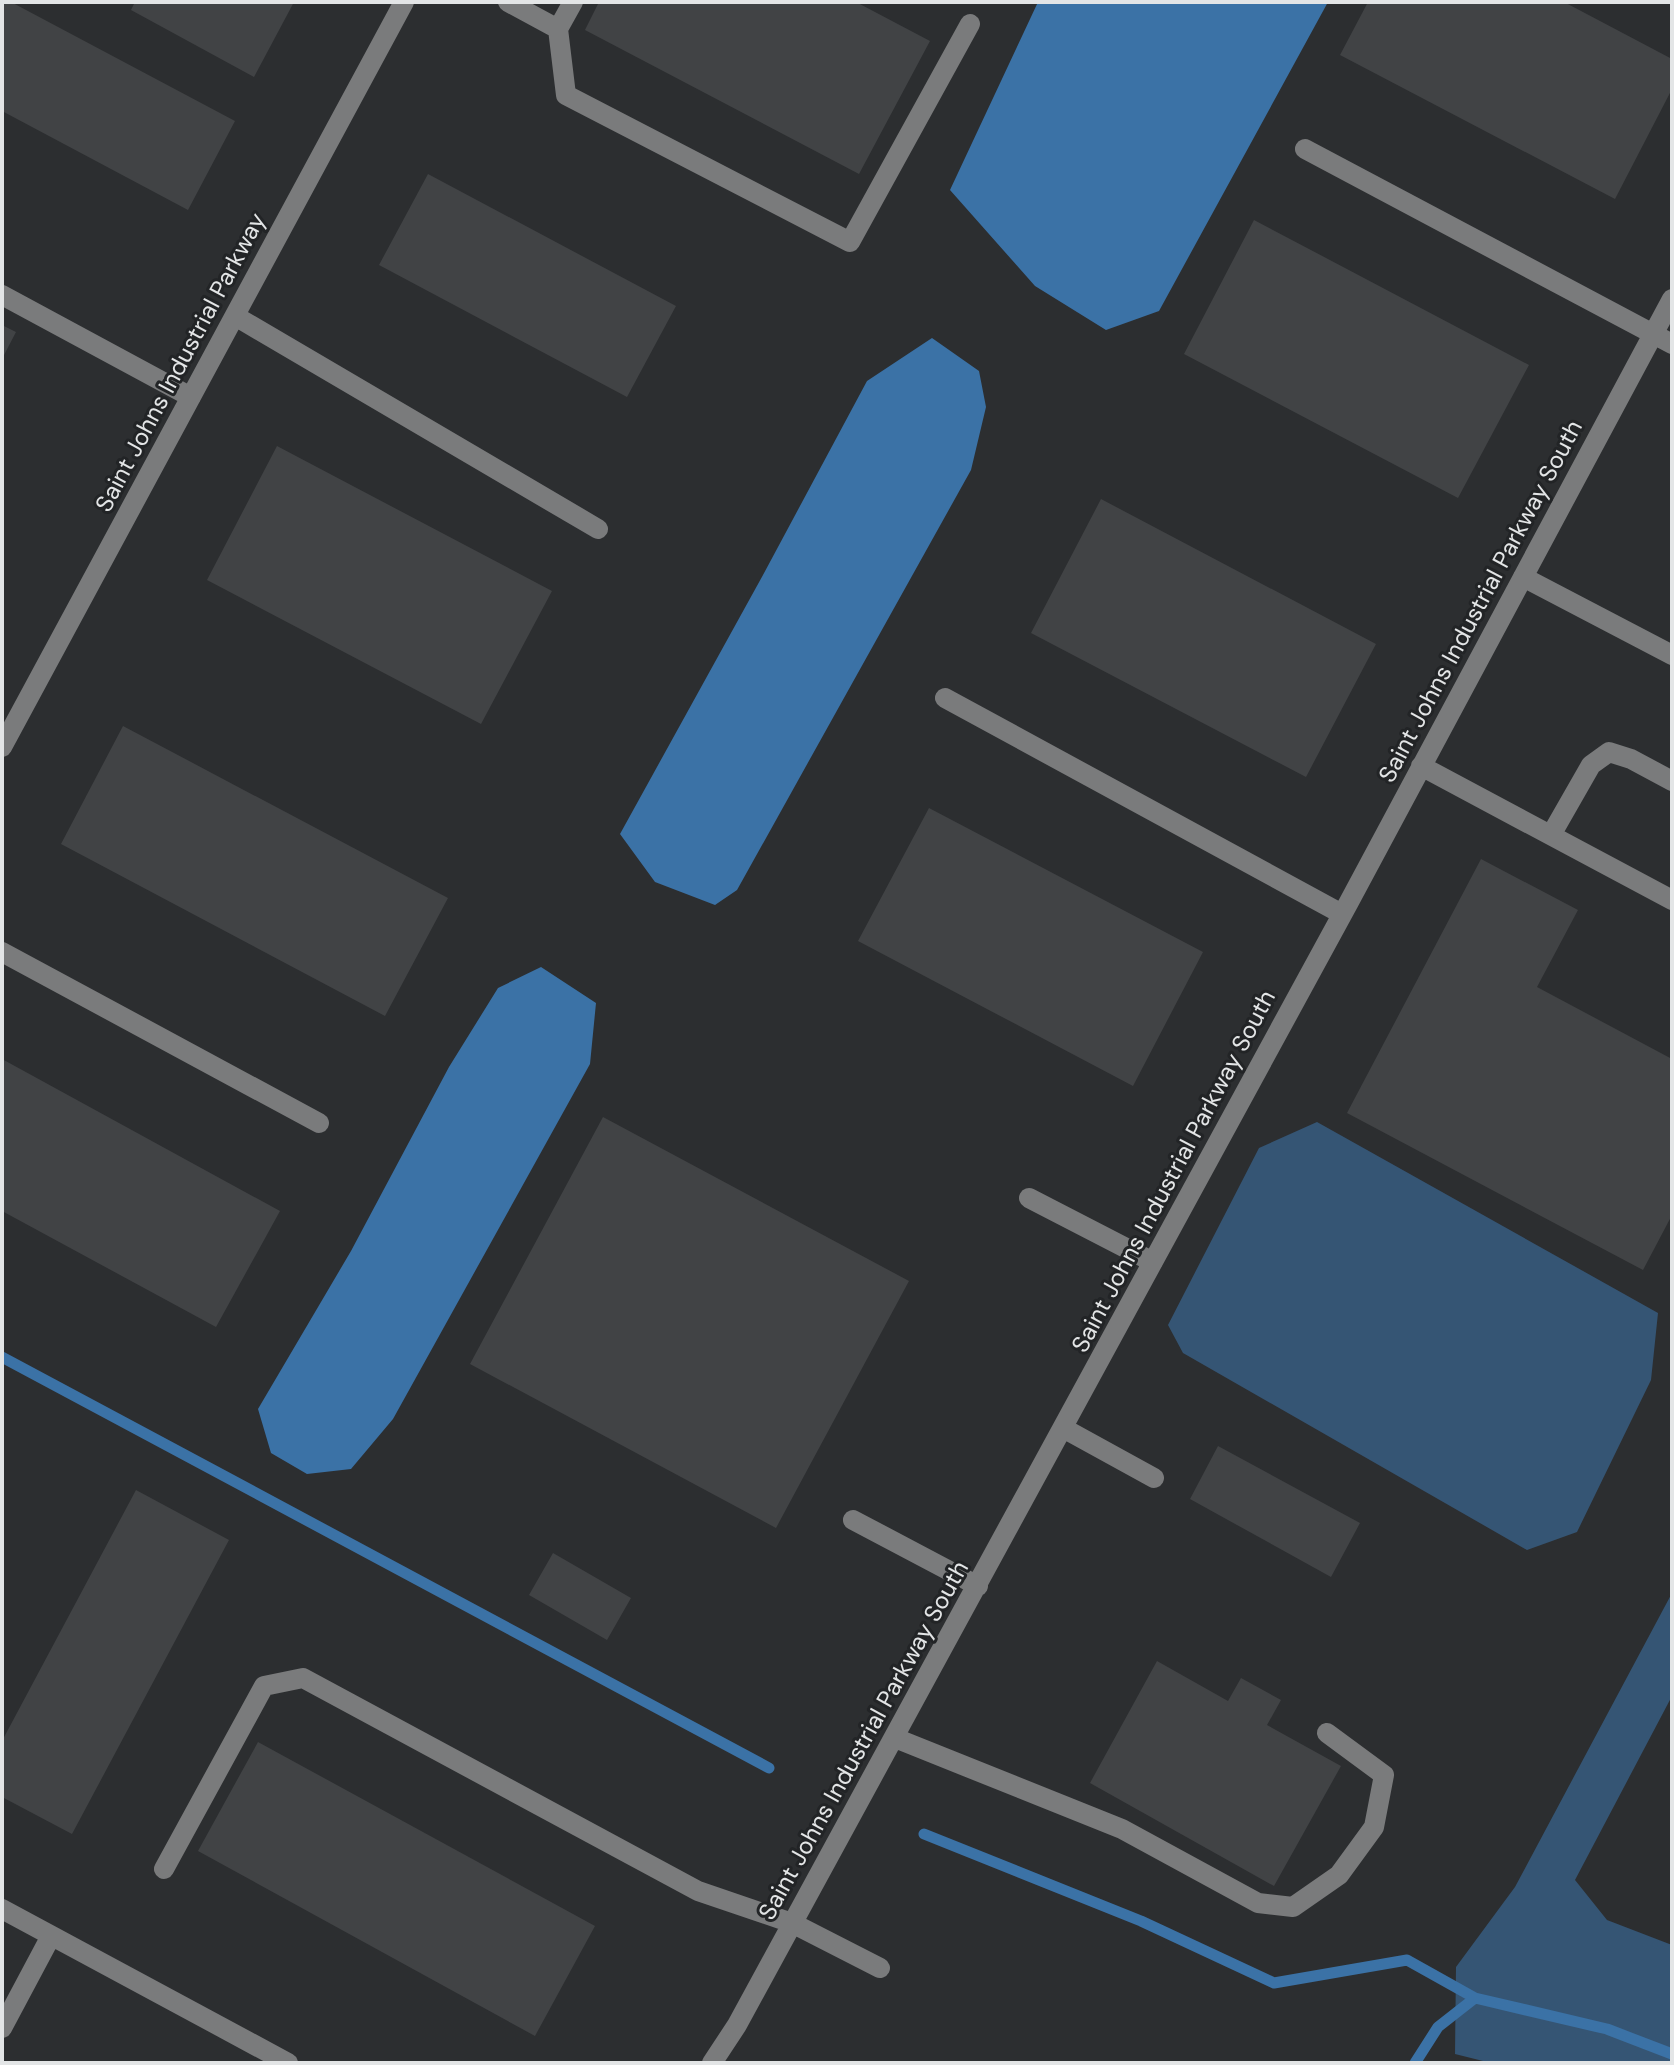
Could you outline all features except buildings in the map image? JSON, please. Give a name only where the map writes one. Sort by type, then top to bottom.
[{"type":"street","name":"Saint Johns Industrial Parkway","points":[[2,747],[404,2]]},
{"type":"street","points":[[508,2],[558,29]]},
{"type":"street","points":[[573,2],[558,29],[566,95],[850,242],[970,24]]},
{"type":"street","points":[[1305,149],[1672,344]]},
{"type":"street","points":[[2,295],[191,397]]},
{"type":"street","name":"Saint Johns Industrial Parkway South","points":[[712,2063],[737,2025],[978,1586],[1672,299]]},
{"type":"street","points":[[235,316],[598,529]]},
{"type":"street","points":[[1523,577],[1672,655]]},
{"type":"street","points":[[945,698],[1342,914]]},
{"type":"street","points":[[1551,835],[1591,765],[1609,752],[1631,759],[1672,781]]},
{"type":"street","points":[[1421,766],[1672,900]]},
{"type":"street","points":[[2,952],[319,1123]]},
{"type":"street","points":[[1029,1198],[1153,1262]]},
{"type":"street","points":[[1063,1428],[1154,1478]]},
{"type":"street","points":[[853,1520],[978,1586]]},
{"type":"street","points":[[164,1869],[264,1686],[303,1678],[698,1891],[792,1923],[880,1968]]},
{"type":"street","points":[[895,1738],[1122,1829],[1258,1903],[1293,1907],[1339,1875],[1374,1827],[1384,1775],[1327,1733]]},
{"type":"street","points":[[2,1909],[288,2063]]},
{"type":"street","points":[[2,2028],[51,1936]]},
{"type":"shaded area","points":[[1038,2],[1328,2],[1159,311],[1106,330],[1035,286],[950,190]]},
{"type":"shaded area","points":[[932,338],[979,371],[986,407],[971,470],[737,890],[715,905],[655,882],[620,834],[867,381]]},
{"type":"shaded area","points":[[541,967],[596,1003],[590,1064],[393,1419],[351,1469],[307,1474],[271,1453],[258,1409],[351,1251],[449,1067],[498,988]]},
{"type":"shaded area","points":[[1317,1122],[1658,1313],[1651,1380],[1577,1532],[1527,1550],[1183,1353],[1168,1325],[1259,1148]]},
{"type":"shaded area","points":[[1672,1593],[1672,1696],[1575,1880],[1607,1920],[1672,1945],[1672,2063],[1491,2063],[1455,2054],[1456,1967],[1515,1887]]},
{"type":"waterway","points":[[2,1357],[769,1768]]},
{"type":"waterway","points":[[924,1834],[1141,1921],[1274,1983],[1407,1960],[1475,1998]]},
{"type":"waterway","points":[[1415,2063],[1438,2027],[1475,1998],[1607,2029],[1672,2054]]}]
